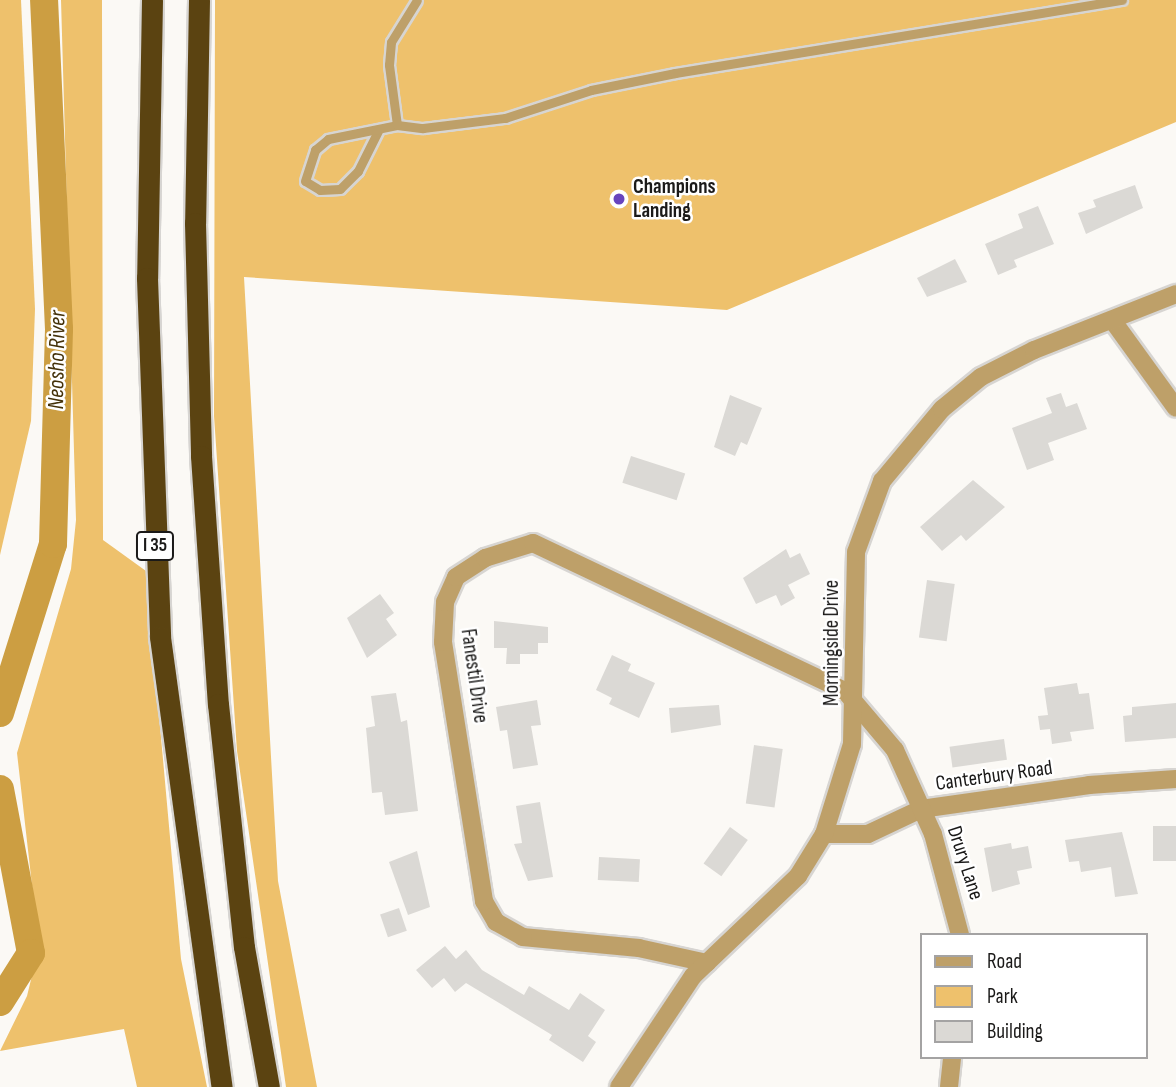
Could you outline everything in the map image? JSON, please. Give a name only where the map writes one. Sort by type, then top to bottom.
[{"type":"highway","name":"I 35","points":[[152,0],[148,278],[160,637],[222,1087]]},
{"type":"highway","points":[[198,0],[195,223],[202,470],[231,826],[244,947],[269,1087]]},
{"type":"street","name":"Morningside Drive","points":[[619,1087],[657,1023],[707,963],[798,876],[824,834],[843,787],[855,701],[856,552],[882,481],[942,409],[981,377],[1034,350],[1113,321],[1176,293]]},
{"type":"street","points":[[1113,321],[1176,408]]},
{"type":"street","name":"Fanestil Drive","points":[[707,963],[639,948],[523,937],[496,922],[484,901],[443,642],[445,602],[456,577],[493,554],[533,543],[600,570],[855,701]]},
{"type":"street","name":"Drury Lane","points":[[855,701],[895,750],[922,809],[959,933]]},
{"type":"street","name":"Canterbury Road","points":[[824,834],[868,834],[922,809],[1089,785],[1176,779]]},
{"type":"street","points":[[949,1087],[952,1059]]},
{"type":"lane","points":[[397,125],[391,42],[417,0]]},
{"type":"lane","points":[[378,131],[358,171],[340,189],[320,190],[305,181],[315,150],[328,139],[378,131],[397,125],[423,128],[505,118],[591,90],[676,73],[1122,0]]},
{"type":"green space","points":[[0,0],[21,0],[35,309],[31,421],[0,555]]},
{"type":"green space","points":[[61,0],[102,0],[103,540],[146,571],[181,959],[207,1087],[137,1087],[124,1029],[0,1051],[27,996],[39,947],[17,753],[71,569],[76,520]]},
{"type":"green space","name":"Champions Landing","points":[[215,0],[1176,0],[1176,122],[727,310],[244,277],[278,881],[317,1087],[286,1087],[237,751],[214,416]]},
{"type":"building","points":[[1135,185],[1143,208],[1086,234],[1078,213],[1096,207],[1093,200]]},
{"type":"building","points":[[1038,206],[1054,244],[1014,260],[1017,267],[998,275],[985,244],[1023,228],[1018,214]]},
{"type":"building","points":[[955,259],[967,282],[927,297],[917,278]]},
{"type":"building","points":[[1061,393],[1066,407],[1077,403],[1087,429],[1048,443],[1054,460],[1027,470],[1012,428],[1052,413],[1046,398]]},
{"type":"building","points":[[730,395],[762,408],[747,445],[741,442],[735,456],[714,447]]},
{"type":"building","points":[[631,456],[685,474],[677,500],[622,483]]},
{"type":"building","points":[[973,480],[1005,507],[966,541],[961,535],[942,551],[920,527]]},
{"type":"building","points":[[786,549],[790,558],[800,553],[810,574],[788,585],[795,598],[781,606],[776,595],[756,604],[743,578]]},
{"type":"building","points":[[927,580],[955,584],[947,641],[919,637]]},
{"type":"building","points":[[380,594],[394,613],[386,619],[397,635],[367,658],[347,618]]},
{"type":"building","points":[[494,621],[548,627],[548,643],[538,643],[538,654],[520,654],[520,664],[506,664],[507,648],[494,648]]},
{"type":"building","points":[[612,655],[631,664],[628,671],[655,683],[639,718],[609,704],[612,698],[596,690]]},
{"type":"building","points":[[1077,683],[1079,694],[1089,693],[1094,729],[1070,732],[1072,741],[1052,744],[1050,729],[1040,730],[1038,716],[1048,715],[1044,688]]},
{"type":"building","points":[[396,693],[401,722],[407,720],[418,811],[385,815],[382,792],[372,793],[366,728],[375,726],[371,696]]},
{"type":"building","points":[[537,700],[541,725],[531,726],[538,765],[513,769],[507,730],[500,731],[496,707]]},
{"type":"building","points":[[1176,703],[1176,738],[1125,742],[1123,716],[1132,715],[1132,707]]},
{"type":"building","points":[[719,705],[721,725],[671,733],[669,708]]},
{"type":"building","points":[[1004,739],[1007,760],[952,767],[950,747]]},
{"type":"building","points":[[754,745],[783,749],[775,807],[746,803]]},
{"type":"building","points":[[540,802],[553,877],[528,881],[514,844],[522,843],[516,806]]},
{"type":"building","points":[[1153,826],[1176,826],[1176,861],[1153,861]]},
{"type":"building","points":[[730,827],[748,840],[721,876],[704,863]]},
{"type":"building","points":[[1122,832],[1138,894],[1115,897],[1111,867],[1081,872],[1079,861],[1069,862],[1065,840]]},
{"type":"building","points":[[1011,843],[1012,849],[1028,846],[1032,868],[1017,871],[1020,884],[992,892],[984,848]]},
{"type":"building","points":[[417,851],[430,907],[408,915],[389,862]]},
{"type":"building","points":[[599,857],[640,859],[639,882],[598,880]]},
{"type":"building","points":[[399,908],[407,931],[388,937],[380,915]]},
{"type":"building","points":[[445,946],[456,959],[466,950],[482,970],[524,995],[529,986],[569,1010],[580,993],[605,1010],[588,1036],[596,1042],[583,1062],[549,1040],[552,1035],[466,983],[455,992],[444,978],[432,988],[416,970]]},
{"type":"waterway","name":"Neosho River","points":[[0,713],[53,544],[59,329],[44,0]]},
{"type":"waterway","name":"Neosho River","points":[[0,789],[31,953],[0,1002]]},
{"type":"place","name":"Champions Landing","points":[[619,199]]}]
